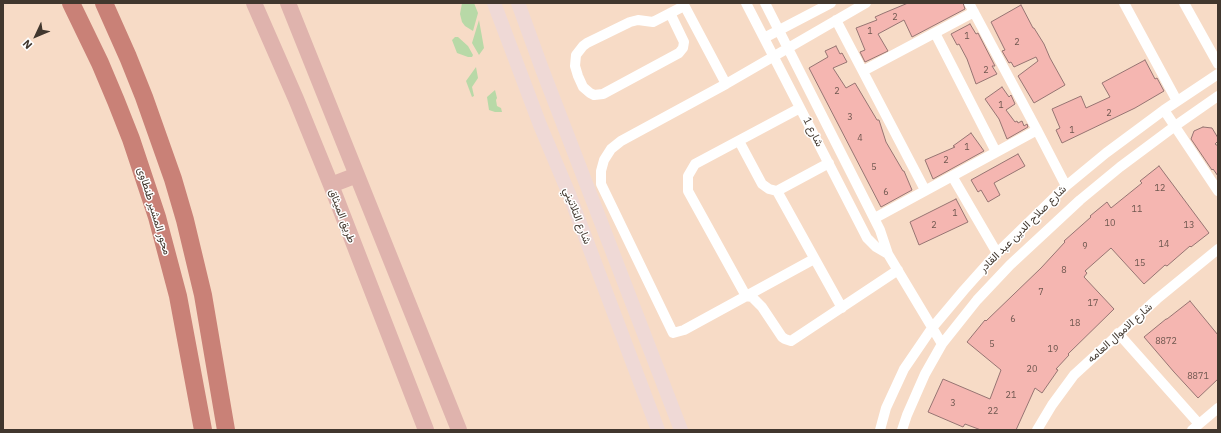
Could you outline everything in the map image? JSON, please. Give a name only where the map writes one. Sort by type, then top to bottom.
[{"type":"highway","name":"محور المشير طنطاوى","points":[[71,3],[100,63],[116,101],[138,159],[157,217],[178,296],[203,430]]},
{"type":"highway","points":[[104,3],[128,57],[162,144],[181,206],[202,295],[226,430]]},
{"type":"main road","name":"طريق الميثاق","points":[[254,3],[330,186],[426,430]]},
{"type":"main road","points":[[288,3],[459,430]]},
{"type":"main road","name":"شارع التلاتيني","points":[[494,3],[658,430]]},
{"type":"main road","name":"شارع التلاتيني","points":[[518,3],[542,69],[682,430]]},
{"type":"main road","points":[[330,186],[357,175]]},
{"type":"street","name":"شارع 1","points":[[746,3],[867,238],[876,247],[888,254]]},
{"type":"street","name":"شارع 1","points":[[765,3],[875,218],[888,254],[942,344]]},
{"type":"street","points":[[764,38],[831,3]]},
{"type":"street","points":[[814,259],[684,330],[673,333],[601,184],[601,171],[604,160],[611,149],[621,141],[726,84],[866,3]]},
{"type":"street","points":[[969,3],[1066,186]]},
{"type":"street","points":[[1124,3],[1177,101]]},
{"type":"street","points":[[1184,3],[1218,64]]},
{"type":"street","points":[[670,13],[684,42],[682,51],[603,94],[590,93],[583,87],[575,66],[576,55],[583,46],[630,22],[638,20],[653,22],[683,4],[726,84]]},
{"type":"street","points":[[863,71],[974,12]]},
{"type":"street","points":[[836,20],[925,190]]},
{"type":"street","points":[[935,33],[996,152]]},
{"type":"street","name":"شارع صلاح الدين عبد القادر","points":[[880,430],[886,408],[904,369],[932,328],[997,253],[1066,186],[1106,153],[1164,110],[1218,74]]},
{"type":"street","name":"شارع صلاح الدين عبد القادر","points":[[902,430],[925,374],[942,344],[977,300],[1010,264],[1041,235],[1120,167],[1218,96]]},
{"type":"street","points":[[746,296],[688,191],[688,176],[695,164],[800,108]]},
{"type":"street","points":[[1164,110],[1218,192]]},
{"type":"street","points":[[875,218],[1037,130]]},
{"type":"street","points":[[739,141],[762,184],[769,189],[777,191],[829,163]]},
{"type":"street","points":[[952,176],[997,253]]},
{"type":"street","points":[[777,191],[842,308]]},
{"type":"street","name":"شارع الاموال العامه","points":[[1037,430],[1074,375],[1118,333],[1218,249]]},
{"type":"street","points":[[746,296],[752,297],[762,307],[782,337],[788,340],[794,340],[898,270]]},
{"type":"street","points":[[1118,333],[1196,427],[1218,408]]},
{"type":"green space","points":[[462,3],[474,3],[478,13],[473,31],[462,22],[460,14]]},
{"type":"green space","points":[[479,20],[484,48],[479,55],[472,43]]},
{"type":"green space","points":[[455,37],[458,37],[468,46],[473,55],[472,57],[457,53],[452,40]]},
{"type":"green space","points":[[476,67],[478,78],[472,87],[474,96],[472,97],[466,81]]},
{"type":"green space","points":[[495,90],[497,106],[501,108],[502,112],[489,110],[487,97]]},
{"type":"building","points":[[908,3],[963,3],[965,9],[912,37],[904,20],[878,34],[888,51],[865,62],[860,52],[865,50],[856,28],[877,20],[875,17]]},
{"type":"building","points":[[1021,5],[1033,28],[1044,44],[1065,85],[1034,103],[1018,76],[1038,61],[1036,57],[1014,67],[1011,62],[1009,63],[1002,51],[1005,50],[991,22]]},
{"type":"building","points":[[970,24],[976,34],[978,33],[995,66],[992,66],[997,74],[976,84],[967,59],[959,44],[957,45],[951,34]]},
{"type":"building","points":[[836,46],[840,54],[842,53],[847,62],[833,68],[846,88],[855,83],[877,120],[879,120],[886,142],[904,171],[912,190],[881,207],[809,68],[828,57],[825,51]]},
{"type":"building","points":[[1145,60],[1155,79],[1157,78],[1164,91],[1135,108],[1062,143],[1056,130],[1060,128],[1052,109],[1081,96],[1086,108],[1110,97],[1102,83]]},
{"type":"building","points":[[1002,87],[1009,97],[1011,95],[1015,104],[1006,110],[1015,122],[1017,121],[1018,123],[1022,121],[1024,126],[1027,124],[1028,127],[1007,139],[999,119],[985,99]]},
{"type":"building","points":[[1203,127],[1212,128],[1218,138],[1218,141],[1215,144],[1218,146],[1218,176],[1213,169],[1212,170],[1191,139],[1194,131]]},
{"type":"building","points":[[971,133],[984,151],[933,179],[925,160],[955,147],[953,146]]},
{"type":"building","points":[[1018,154],[1025,166],[994,183],[1000,195],[988,202],[981,190],[978,192],[971,180]]},
{"type":"building","points":[[1159,166],[1209,233],[1191,247],[1190,246],[1167,266],[1165,265],[1144,284],[1111,248],[1085,271],[1087,273],[1084,277],[1114,309],[1068,354],[1069,355],[1056,369],[1058,370],[1042,393],[1035,388],[1016,430],[981,430],[965,424],[963,427],[928,412],[943,379],[990,399],[1001,370],[967,342],[985,320],[986,321],[1041,268],[1065,242],[1064,241],[1091,217],[1090,216],[1107,202],[1111,208],[1142,183],[1140,181]]},
{"type":"building","points":[[956,199],[968,222],[919,245],[910,222]]},
{"type":"building","points":[[1190,301],[1218,335],[1218,379],[1198,398],[1144,337]]}]
